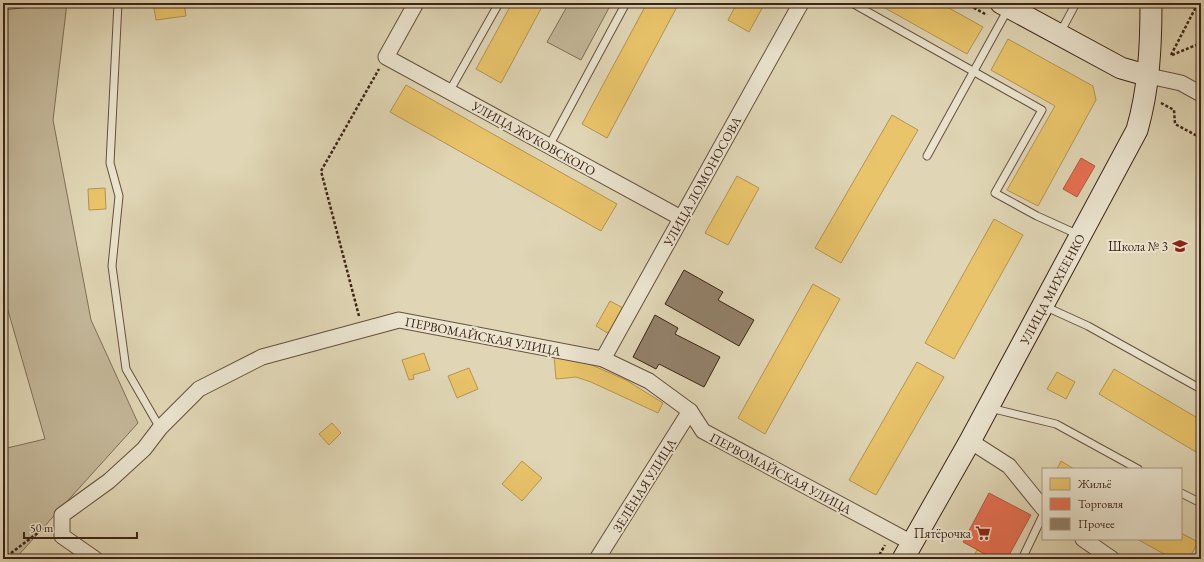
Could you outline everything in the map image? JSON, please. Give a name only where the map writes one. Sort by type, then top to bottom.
[{"type":"street","points":[[386,57],[416,3]]},
{"type":"street","name":"УЛИЦА ЛОМОНОСОВА","points":[[604,358],[801,3]]},
{"type":"street","name":"УЛИЦА МИХЕЕНКО","points":[[908,551],[970,441],[1137,130],[1148,77],[1151,3]]},
{"type":"street","points":[[1005,5],[1121,68],[1148,77],[1181,83],[1201,94]]},
{"type":"street","name":"УЛИЦА ЖУКОВСКОГО","points":[[386,57],[681,218]]},
{"type":"street","name":"ПЕРВОМАЙСКАЯ УЛИЦА","points":[[62,515],[110,481],[144,449],[160,428],[199,389],[262,357],[399,320],[604,358],[649,381],[690,411],[703,431],[908,551]]},
{"type":"street","name":"ЗЕЛЁНАЯ УЛИЦА","points":[[597,559],[690,411]]},
{"type":"street","points":[[970,441],[1009,466],[1042,507]]},
{"type":"street","points":[[62,515],[62,536],[95,559]]},
{"type":"street","points":[[1084,540],[1112,559]]},
{"type":"lane","points":[[3,6],[29,3]]},
{"type":"lane","points":[[118,3],[110,163],[119,196],[112,266],[126,368],[160,428]]},
{"type":"lane","points":[[450,92],[499,3]]},
{"type":"lane","points":[[549,146],[626,3]]},
{"type":"lane","points":[[852,3],[1042,110],[995,193],[1037,216],[1080,235]]},
{"type":"lane","points":[[1059,35],[1076,3]]},
{"type":"lane","points":[[928,156],[974,71],[1005,5]]},
{"type":"lane","points":[[1043,305],[1088,326],[1201,390]]},
{"type":"lane","points":[[988,407],[1056,424],[1136,468]]},
{"type":"lane","points":[[1182,494],[1201,503]]},
{"type":"lane","points":[[1022,559],[1042,517]]},
{"type":"path","points":[[1198,3],[1171,55],[1148,77],[1174,110],[1175,124],[1201,138]]},
{"type":"path","points":[[1171,55],[1201,43]]},
{"type":"path","points":[[362,330],[321,171],[386,57]]},
{"type":"path","points":[[3,559],[62,515]]},
{"type":"shaded area","points":[[3,3],[67,3],[53,120],[91,320],[138,423],[15,559],[3,559],[3,449],[45,439],[3,293]]},
{"type":"shaded area","points":[[569,3],[604,3],[610,6],[581,60],[547,42]]},
{"type":"building: Жильё","points":[[153,3],[184,3],[186,16],[156,20]]},
{"type":"building: Жильё","points":[[512,3],[544,3],[501,83],[476,69]]},
{"type":"building: Жильё","points":[[647,3],[679,3],[607,138],[582,124]]},
{"type":"building: Жильё","points":[[737,3],[765,3],[749,32],[728,20]]},
{"type":"building: Жильё","points":[[876,3],[940,3],[983,27],[967,54]]},
{"type":"building: Жильё","points":[[1008,39],[1093,86],[1096,100],[1038,206],[1007,190],[1055,106],[991,70]]},
{"type":"building: Жильё","points":[[406,85],[617,204],[601,231],[390,112]]},
{"type":"building: Жильё","points":[[892,115],[918,130],[841,263],[815,248]]},
{"type":"building: Жильё","points":[[737,176],[759,188],[728,245],[705,233]]},
{"type":"building: Жильё","points":[[105,188],[106,209],[89,210],[88,189]]},
{"type":"building: Жильё","points":[[994,219],[1023,235],[954,359],[925,343]]},
{"type":"building: Жильё","points":[[813,284],[840,299],[765,434],[738,418]]},
{"type":"building: Жильё","points":[[610,301],[623,308],[609,334],[596,326]]},
{"type":"building: Жильё","points":[[424,353],[430,370],[413,375],[414,379],[409,380],[402,360]]},
{"type":"building: Жильё","points":[[554,356],[578,360],[594,366],[626,380],[663,403],[658,413],[591,382],[576,377],[556,379]]},
{"type":"building: Жильё","points":[[917,362],[944,377],[876,495],[849,480]]},
{"type":"building: Жильё","points":[[469,368],[478,389],[457,398],[448,376]]},
{"type":"building: Жильё","points":[[1114,369],[1201,420],[1201,455],[1099,394]]},
{"type":"building: Жильё","points":[[1057,372],[1075,382],[1066,399],[1047,389]]},
{"type":"building: Жильё","points":[[332,423],[341,433],[329,445],[319,434]]},
{"type":"building: Жильё","points":[[522,461],[542,478],[522,501],[502,484]]},
{"type":"building: Жильё","points":[[1061,461],[1072,468],[1058,468]]},
{"type":"building: Жильё","points":[[1182,534],[1198,542],[1189,559],[1173,559],[1139,540],[1182,540]]},
{"type":"building: Жильё","points":[[977,550],[994,559],[972,559]]},
{"type":"building: Торговля","points":[[1081,158],[1095,166],[1077,197],[1063,189]]},
{"type":"building: Торговля","points":[[989,493],[1031,515],[1007,559],[994,559],[963,542]]},
{"type":"building: Прочее","points":[[684,270],[723,292],[718,300],[754,320],[739,346],[665,304]]},
{"type":"building: Прочее","points":[[655,315],[678,328],[675,334],[720,357],[704,387],[659,364],[656,369],[633,357]]},
{"type":"place","name":"Школа № 3","points":[[1180,246]]},
{"type":"place","name":"Пятёрочка","points":[[983,533]]}]
